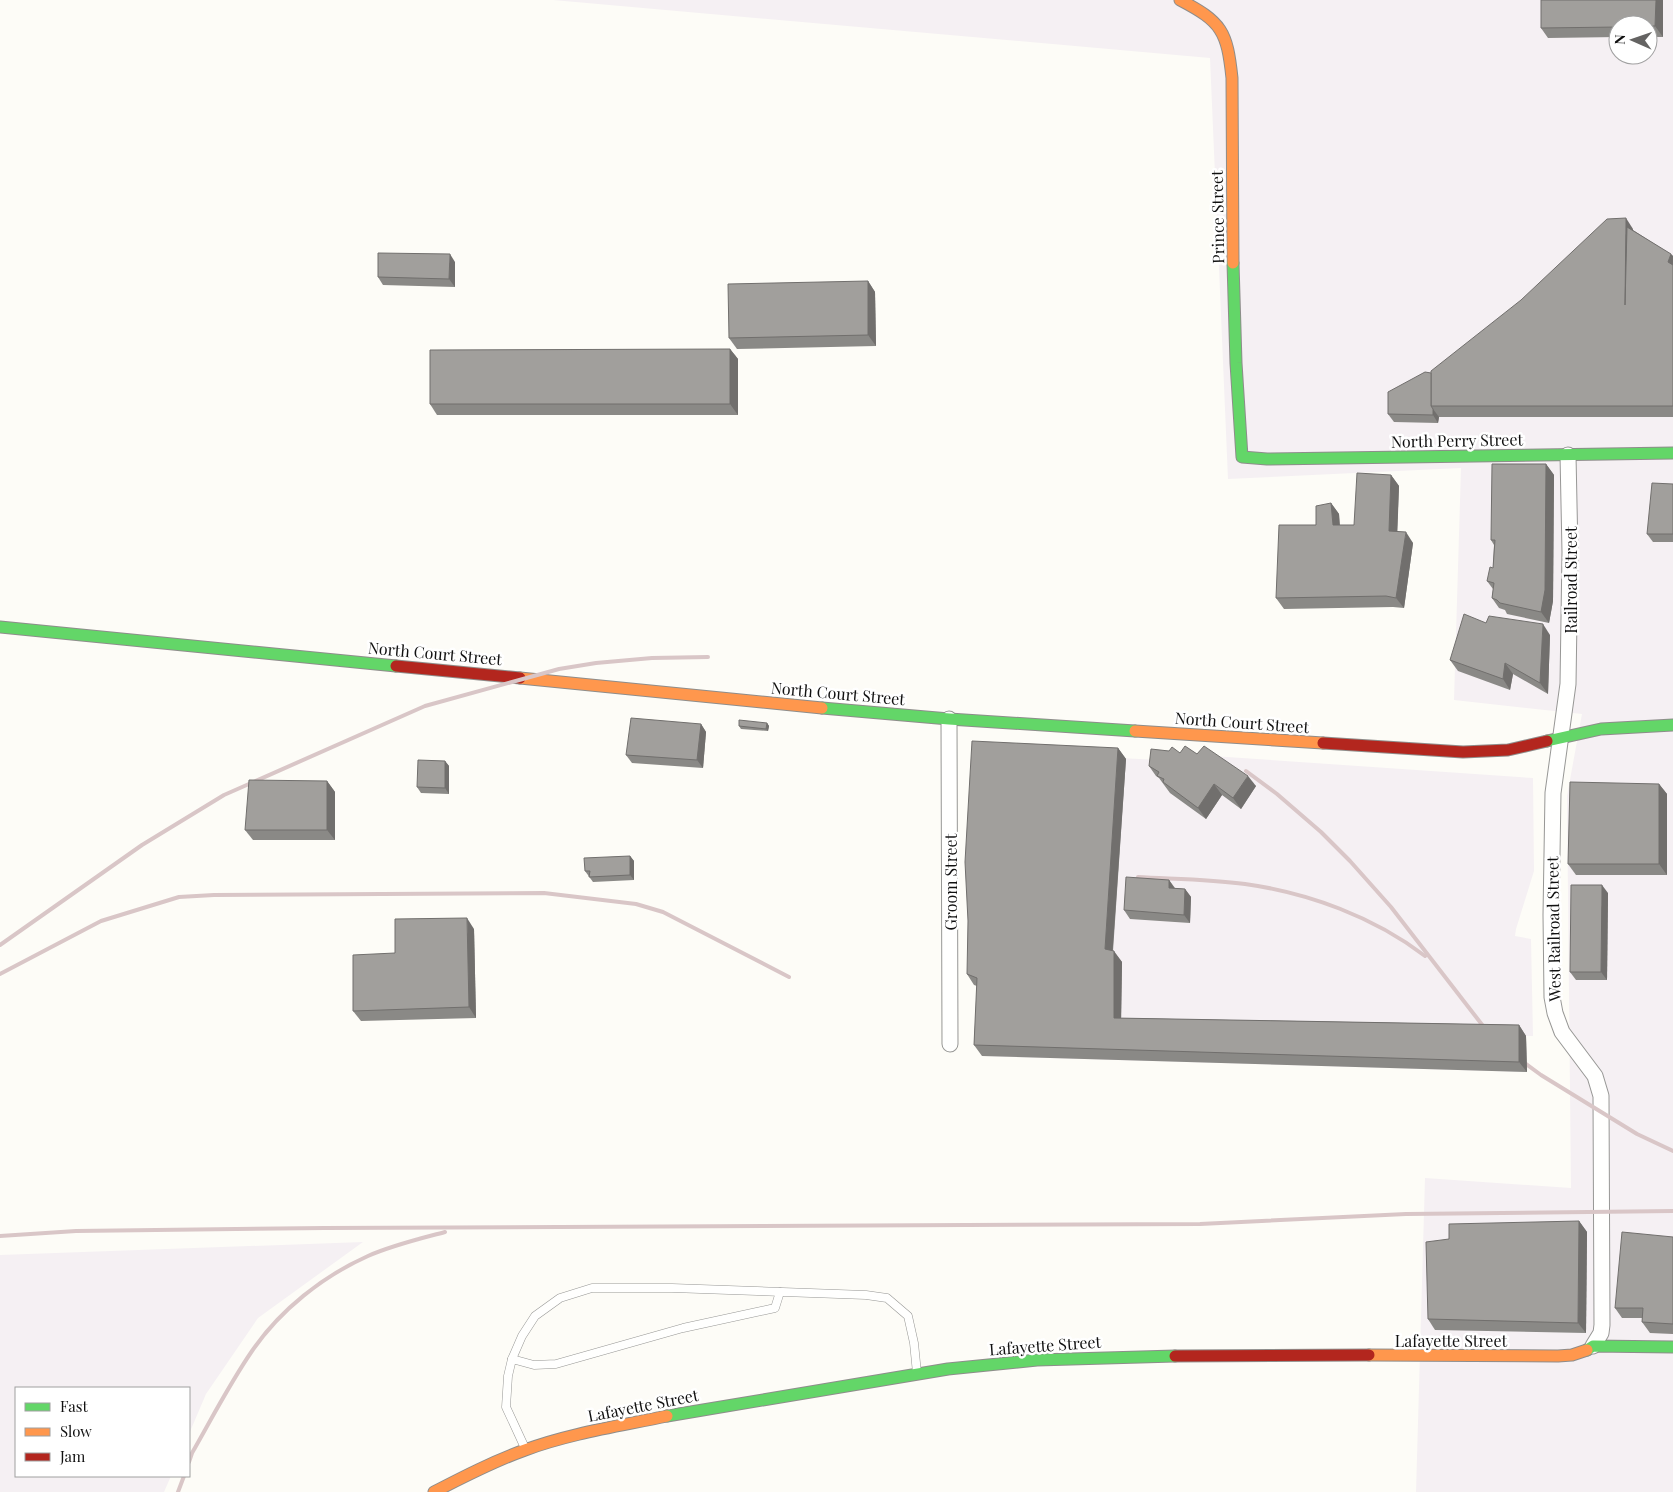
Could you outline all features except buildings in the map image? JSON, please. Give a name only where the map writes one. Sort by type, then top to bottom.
[{"type":"street","name":"Prince Street","points":[[1180,0],[1213,20],[1227,40],[1230,55],[1232,78],[1234,278],[1242,456]]},
{"type":"street","name":"North Perry Street","points":[[1242,456],[1267,459],[1673,453]]},
{"type":"street","name":"Railroad Street","points":[[1561,738],[1568,684],[1570,552],[1568,455]]},
{"type":"street","name":"North Court Street","points":[[0,627],[830,709],[950,719],[1463,752],[1508,750],[1601,729],[1673,725]]},
{"type":"street","name":"Groom Street","points":[[950,719],[950,1044]]},
{"type":"street","name":"West Railroad Street","points":[[1561,738],[1553,793],[1552,997],[1555,1013],[1562,1032],[1595,1076],[1601,1096],[1602,1325],[1601,1333],[1593,1346]]},
{"type":"street","name":"Lafayette Street","points":[[434,1492],[526,1450],[588,1432],[644,1420],[917,1373],[1037,1360],[1119,1357],[1577,1355],[1593,1346],[1673,1347]]},
{"type":"lane","points":[[526,1450],[506,1407],[508,1376],[512,1359],[522,1336],[535,1316],[560,1298],[592,1288],[672,1288],[866,1295],[887,1298],[908,1316],[914,1343],[917,1373]]},
{"type":"lane","points":[[512,1359],[534,1365],[556,1364],[683,1328],[775,1308],[780,1292]]},
{"type":"shaded area","points":[[553,0],[1673,0],[1673,1492],[1416,1492],[1425,1178],[1571,1188],[1567,796],[1582,714],[1454,700],[1461,468],[1228,479],[1210,58]]},
{"type":"shaded area","points":[[980,751],[1159,760],[1212,756],[1533,778],[1534,871],[1515,936],[1531,939],[1533,1036],[1526,1036],[1527,1072],[982,1056],[985,989]]},
{"type":"shaded area","points":[[363,1242],[258,1318],[206,1394],[190,1432],[190,1387],[15,1387],[15,1477],[171,1477],[164,1492],[0,1492],[0,1255]]},
{"type":"railway","points":[[0,945],[142,845],[224,795],[425,706],[559,669],[596,663],[652,658],[708,657]]},
{"type":"railway","points":[[1246,771],[1277,794],[1321,832],[1350,861],[1391,907],[1490,1035]]},
{"type":"railway","points":[[1138,877],[1232,882],[1269,888],[1317,900],[1363,918],[1425,956]]},
{"type":"railway","points":[[0,974],[101,921],[179,897],[214,895],[544,893],[636,904],[663,912],[789,977]]},
{"type":"railway","points":[[1515,1056],[1541,1075],[1637,1134],[1673,1151]]},
{"type":"railway","points":[[0,1236],[76,1231],[325,1228],[1200,1224],[1406,1214],[1673,1211]]},
{"type":"railway","points":[[190,1459],[244,1363],[263,1336],[289,1308],[319,1284],[351,1264],[387,1249],[445,1232]]},
{"type":"railway","points":[[178,1492],[184,1477]]},
{"type":"traffic: fast","points":[[1233,263],[1236,363],[1242,457],[1267,459],[1673,453]]},
{"type":"traffic: fast","points":[[0,627],[396,666]]},
{"type":"traffic: fast","points":[[822,708],[949,719],[1135,731]]},
{"type":"traffic: fast","points":[[1547,741],[1601,729],[1673,725]]},
{"type":"traffic: fast","points":[[1587,1350],[1593,1346],[1673,1347]]},
{"type":"traffic: fast","points":[[667,1416],[948,1369],[1037,1360],[1175,1356]]},
{"type":"traffic: slow","points":[[1180,0],[1214,22],[1220,30],[1228,49],[1232,78],[1233,263]]},
{"type":"traffic: slow","points":[[520,678],[822,708]]},
{"type":"traffic: slow","points":[[1135,731],[1323,743]]},
{"type":"traffic: slow","points":[[1369,1355],[1558,1356],[1572,1355],[1587,1350]]},
{"type":"traffic: slow","points":[[434,1492],[490,1464],[542,1444],[596,1430],[667,1416]]},
{"type":"traffic: jam","points":[[396,666],[520,678]]},
{"type":"traffic: jam","points":[[1323,743],[1463,752],[1508,750],[1547,741]]},
{"type":"traffic: jam","points":[[1175,1356],[1369,1355]]}]
